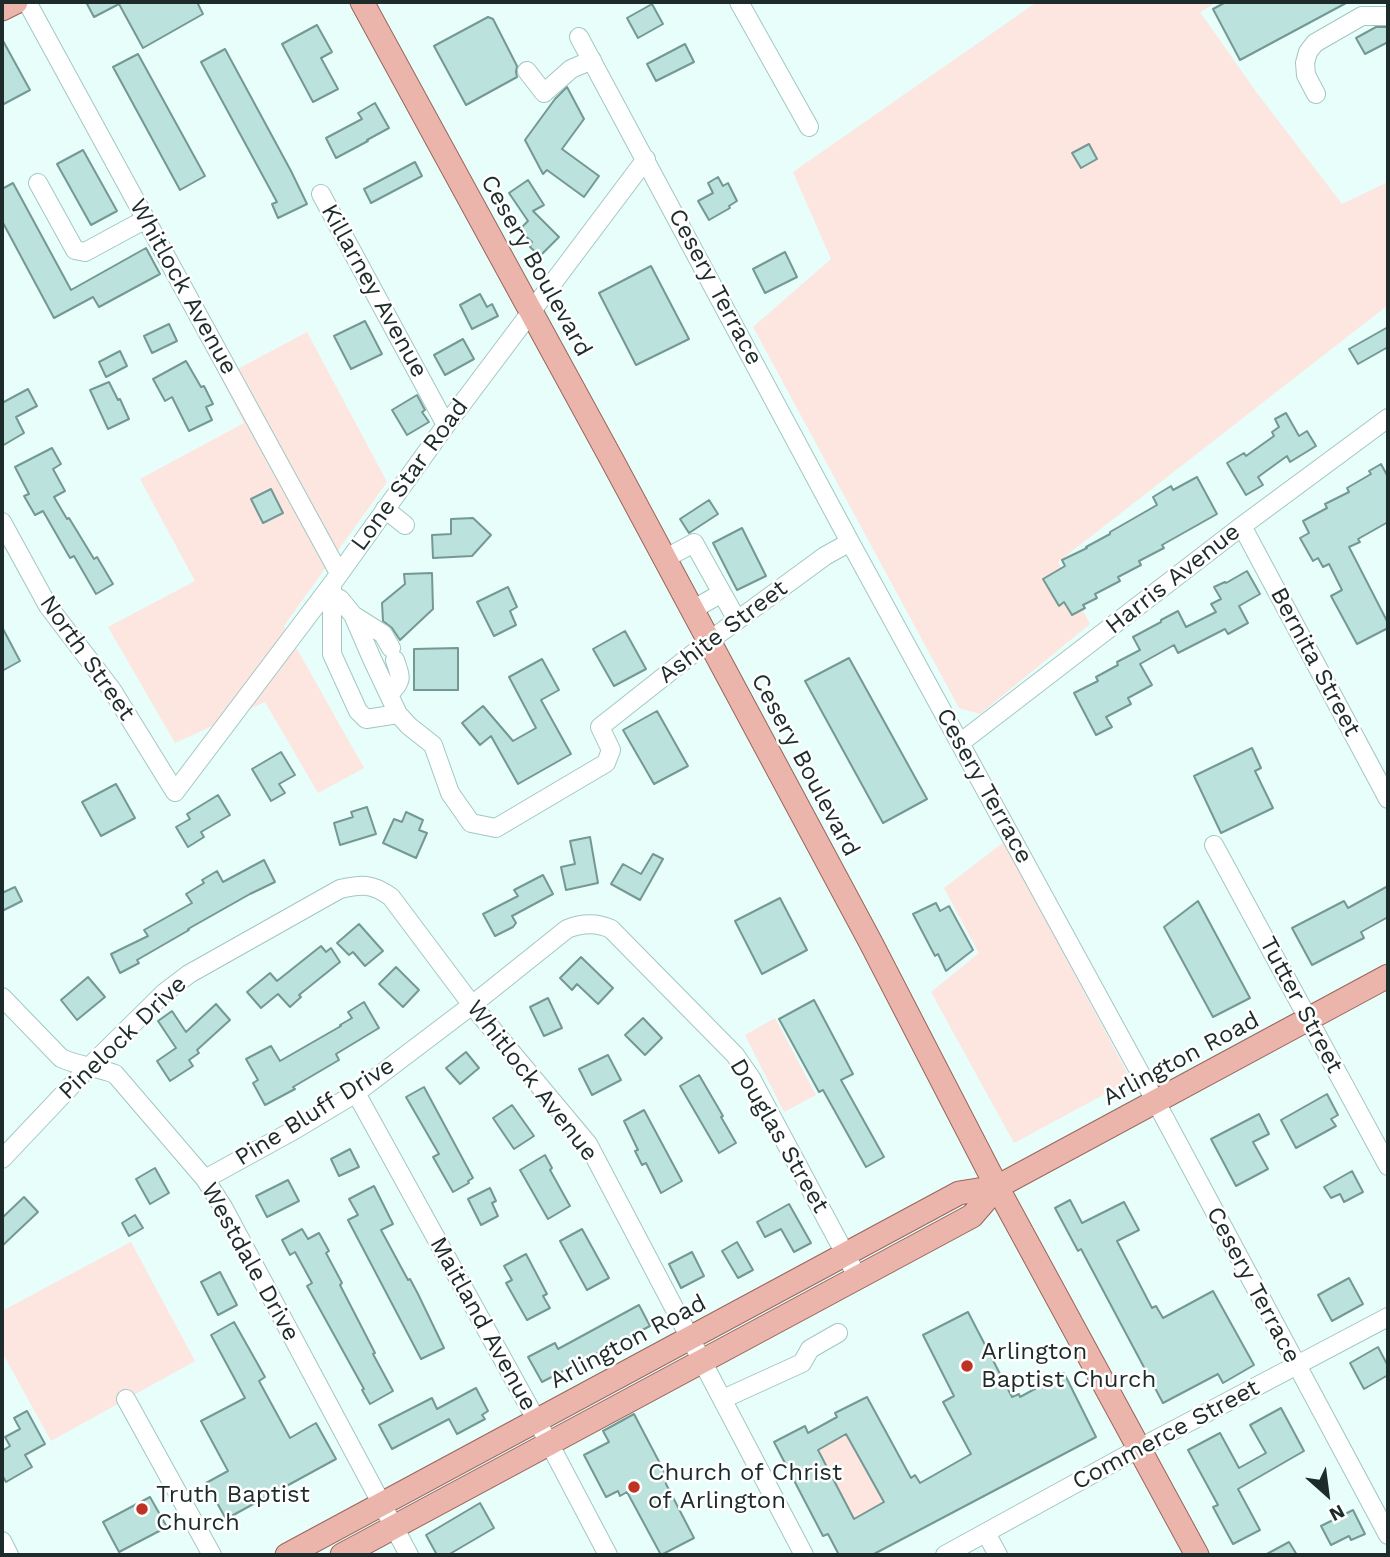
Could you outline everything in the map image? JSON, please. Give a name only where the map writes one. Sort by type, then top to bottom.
[{"type":"main road","points":[[2,9],[16,2]]},
{"type":"main road","name":"Cesery Boulevard","points":[[362,2],[871,943],[997,1187],[1197,1555]]},
{"type":"main road","name":"Arlington Road","points":[[287,1555],[959,1193],[997,1187],[1388,976]]},
{"type":"main road","name":"Arlington Road","points":[[342,1555],[972,1216],[997,1187]]},
{"type":"street","name":"Whitlock Avenue","points":[[27,2],[146,219],[336,588],[353,615]]},
{"type":"street","points":[[739,2],[808,127]]},
{"type":"street","points":[[1316,94],[1306,75],[1305,63],[1314,43],[1363,16],[1388,16]]},
{"type":"street","name":"Cesery Terrace","points":[[579,37],[1388,1535]]},
{"type":"street","points":[[527,71],[544,93],[571,69],[592,60]]},
{"type":"street","name":"Lone Star Road","points":[[175,792],[336,588],[385,509],[646,159]]},
{"type":"street","points":[[38,183],[75,250],[85,252],[146,219]]},
{"type":"street","name":"Killarney Avenue","points":[[321,194],[446,425]]},
{"type":"street","name":"Harris Avenue","points":[[960,743],[1242,526],[1388,418]]},
{"type":"street","points":[[385,509],[405,525]]},
{"type":"street","name":"North Street","points":[[2,522],[47,606],[112,690],[175,792]]},
{"type":"street","name":"Bernita Street","points":[[1242,526],[1388,799]]},
{"type":"street","name":"Ashite Street","points":[[398,714],[433,746],[450,793],[471,823],[496,828],[606,763],[611,750],[600,727],[737,621],[825,556],[850,542]]},
{"type":"street","points":[[664,559],[694,543],[737,621]]},
{"type":"street","points":[[336,588],[331,614],[332,654],[358,711],[366,719],[398,714],[353,615]]},
{"type":"street","points":[[691,610],[722,593]]},
{"type":"street","points":[[353,615],[383,634],[393,654],[401,676],[400,682],[389,695]]},
{"type":"street","name":"Tutter Street","points":[[1214,845],[1388,1166]]},
{"type":"street","name":"Pinelock Drive","points":[[2,1159],[90,1066],[164,993],[188,974],[340,889],[359,885],[372,887]]},
{"type":"street","name":"Whitlock Avenue","points":[[372,887],[391,897],[472,1005],[587,1144],[804,1555]]},
{"type":"street","name":"Pine Bluff Drive","points":[[205,1179],[356,1093],[567,929],[578,924],[592,924]]},
{"type":"street","name":"Douglas Street","points":[[592,924],[611,929],[735,1055],[751,1078],[858,1278]]},
{"type":"street","name":"Westdale Drive","points":[[2,997],[61,1058],[116,1074],[205,1179],[223,1207],[409,1555]]},
{"type":"street","name":"Maitland Avenue","points":[[356,1093],[608,1555]]},
{"type":"street","name":"Commerce Street","points":[[945,1555],[1388,1317]]},
{"type":"street","points":[[723,1399],[802,1363],[810,1349],[838,1333]]},
{"type":"street","points":[[126,1399],[212,1555]]},
{"type":"street","points":[[986,1533],[998,1555]]},
{"type":"street","points":[[2,1541],[9,1555]]},
{"type":"shaded area","points":[[1037,2],[1217,2],[1200,12],[1257,93],[1342,204],[1388,182],[1388,305],[1058,562],[1090,624],[980,714],[959,708],[753,327],[831,259],[793,172]]},
{"type":"shaded area","points":[[307,332],[387,482],[284,626],[364,768],[318,793],[265,702],[175,743],[108,627],[195,581],[140,479],[244,423],[221,378]]},
{"type":"shaded area","points":[[1004,842],[1131,1080],[1014,1143],[931,992],[979,953],[944,888]]},
{"type":"shaded area","points":[[775,1018],[816,1095],[784,1112],[745,1035]]},
{"type":"shaded area","points":[[131,1242],[195,1361],[51,1441],[2,1352],[2,1311]]},
{"type":"shaded area","points":[[847,1434],[884,1502],[854,1519],[817,1450]]},
{"type":"building","points":[[86,2],[197,2],[203,14],[143,48],[119,4],[94,17]]},
{"type":"building","points":[[1226,2],[1348,2],[1240,60],[1213,9]]},
{"type":"building","points":[[652,4],[663,24],[638,38],[627,18]]},
{"type":"building","points":[[488,17],[493,19],[517,66],[517,77],[466,105],[434,46]]},
{"type":"building","points":[[317,25],[332,52],[321,58],[338,89],[313,102],[282,44]]},
{"type":"building","points":[[1376,27],[1388,27],[1388,42],[1365,54],[1356,38]]},
{"type":"building","points":[[2,39],[30,90],[2,105]]},
{"type":"building","points":[[685,44],[694,62],[656,81],[647,64]]},
{"type":"building","points":[[225,49],[307,204],[278,218],[272,204],[277,202],[201,62]]},
{"type":"building","points":[[138,54],[205,176],[180,190],[113,67]]},
{"type":"building","points":[[567,87],[584,119],[562,149],[599,176],[584,197],[547,170],[543,174],[525,140]]},
{"type":"building","points":[[375,103],[389,128],[336,158],[326,138],[362,119],[358,113]]},
{"type":"building","points":[[1089,144],[1097,159],[1081,168],[1072,153]]},
{"type":"building","points":[[83,150],[117,211],[91,225],[57,164]]},
{"type":"building","points":[[415,162],[422,176],[371,203],[364,189]]},
{"type":"building","points":[[718,177],[723,186],[728,183],[737,201],[709,220],[698,201],[713,193],[708,183]]},
{"type":"building","points":[[528,180],[544,205],[533,211],[559,237],[540,256],[530,247],[532,242],[519,230],[528,221],[509,193]]},
{"type":"building","points":[[13,183],[71,290],[146,248],[160,274],[99,307],[93,297],[54,318],[2,221],[2,189]]},
{"type":"building","points":[[785,252],[797,277],[765,293],[753,269]]},
{"type":"building","points":[[651,266],[689,339],[636,365],[599,293]]},
{"type":"building","points":[[480,294],[487,307],[492,304],[498,316],[472,329],[460,305]]},
{"type":"building","points":[[365,321],[382,354],[351,369],[334,336]]},
{"type":"building","points":[[169,324],[177,341],[152,353],[144,336]]},
{"type":"building","points":[[1388,327],[1388,347],[1358,364],[1349,349]]},
{"type":"building","points":[[463,339],[474,359],[445,375],[434,355]]},
{"type":"building","points":[[120,351],[127,366],[106,377],[99,362]]},
{"type":"building","points":[[186,361],[213,404],[206,407],[212,420],[189,431],[172,397],[165,401],[153,379]]},
{"type":"building","points":[[109,382],[129,419],[108,429],[90,390]]},
{"type":"building","points":[[28,389],[37,406],[16,417],[24,433],[2,446],[2,403]]},
{"type":"building","points":[[417,395],[425,410],[422,412],[429,422],[407,435],[392,410]]},
{"type":"building","points":[[1286,413],[1299,436],[1307,431],[1316,446],[1290,462],[1287,456],[1258,477],[1263,485],[1246,495],[1227,463],[1244,453],[1246,456],[1274,436],[1272,432],[1279,427],[1275,419]]},
{"type":"building","points":[[52,448],[61,464],[53,469],[65,491],[54,497],[113,584],[96,594],[74,556],[70,558],[43,511],[35,515],[24,496],[29,494],[15,467]]},
{"type":"building","points":[[1381,464],[1388,477],[1388,522],[1349,547],[1388,623],[1388,628],[1357,644],[1331,596],[1342,590],[1329,564],[1323,567],[1318,558],[1313,561],[1300,538],[1309,533],[1303,521],[1327,508],[1325,504],[1349,492],[1347,488],[1371,474],[1369,471]]},
{"type":"building","points":[[1197,477],[1217,514],[1139,561],[1141,565],[1118,577],[1120,581],[1095,594],[1097,598],[1083,605],[1085,608],[1072,615],[1064,602],[1059,606],[1043,579],[1065,566],[1062,560],[1087,548],[1157,505],[1153,497],[1171,486],[1173,490]]},
{"type":"building","points":[[271,489],[283,513],[263,523],[251,499]]},
{"type":"building","points":[[709,500],[718,514],[689,533],[680,519]]},
{"type":"building","points":[[473,518],[491,535],[472,556],[433,558],[432,535],[451,534],[451,519]]},
{"type":"building","points":[[742,528],[766,576],[737,590],[713,543]]},
{"type":"building","points":[[1247,571],[1260,594],[1239,606],[1248,623],[1228,634],[1225,629],[1178,653],[1174,645],[1140,664],[1152,685],[1128,698],[1131,704],[1106,717],[1112,727],[1096,735],[1074,693],[1098,681],[1096,677],[1140,650],[1133,637],[1161,620],[1178,611],[1186,627],[1216,612],[1211,604],[1221,599],[1214,587]]},
{"type":"building","points":[[432,573],[433,609],[400,640],[383,621],[382,603],[405,584],[404,574]]},
{"type":"building","points":[[508,587],[517,607],[510,611],[516,625],[494,636],[477,602]]},
{"type":"building","points":[[2,627],[20,661],[2,671]]},
{"type":"building","points":[[625,631],[646,669],[614,686],[593,649]]},
{"type":"building","points":[[458,648],[458,690],[414,690],[414,649]]},
{"type":"building","points":[[849,658],[927,799],[883,823],[805,681]]},
{"type":"building","points":[[542,659],[559,690],[541,700],[571,754],[518,784],[491,736],[480,745],[462,723],[483,706],[513,741],[536,728],[509,677]]},
{"type":"building","points":[[657,711],[688,766],[654,784],[623,730]]},
{"type":"building","points":[[1252,748],[1261,768],[1255,771],[1273,808],[1221,833],[1194,776]]},
{"type":"building","points":[[281,752],[295,775],[279,784],[285,793],[271,801],[252,769]]},
{"type":"building","points":[[116,784],[135,818],[101,836],[82,802]]},
{"type":"building","points":[[218,795],[230,815],[201,832],[204,837],[188,847],[176,827],[190,819],[187,814]]},
{"type":"building","points":[[367,807],[376,834],[340,845],[334,823],[353,817],[351,812]]},
{"type":"building","points":[[406,812],[423,820],[419,830],[427,833],[416,858],[383,843],[394,819],[402,822]]},
{"type":"building","points":[[590,837],[598,883],[566,890],[561,867],[575,864],[570,841]]},
{"type":"building","points":[[653,854],[663,859],[640,900],[611,884],[623,864],[641,874]]},
{"type":"building","points":[[264,860],[275,882],[188,929],[120,973],[111,954],[148,936],[144,930],[192,903],[186,894],[204,883],[202,880],[217,871],[223,882]]},
{"type":"building","points":[[543,875],[553,894],[512,916],[516,923],[513,927],[495,936],[483,914],[518,896],[514,890]]},
{"type":"building","points":[[1388,886],[1388,917],[1361,932],[1364,938],[1312,965],[1292,928],[1344,901],[1348,908]]},
{"type":"building","points":[[15,887],[22,901],[2,911],[2,893]]},
{"type":"building","points":[[780,898],[807,950],[762,974],[735,921]]},
{"type":"building","points":[[1198,901],[1250,998],[1213,1017],[1164,927]]},
{"type":"building","points":[[936,903],[940,911],[949,906],[973,950],[946,971],[913,914]]},
{"type":"building","points":[[359,924],[383,951],[365,966],[353,952],[349,955],[337,943]]},
{"type":"building","points":[[321,946],[326,952],[331,948],[340,962],[299,995],[301,997],[290,1007],[278,994],[261,1008],[247,992],[270,973],[277,981]]},
{"type":"building","points":[[581,957],[613,988],[598,1004],[577,984],[572,990],[560,978]]},
{"type":"building","points":[[396,967],[419,990],[403,1007],[379,984]]},
{"type":"building","points":[[88,977],[105,997],[77,1020],[61,1000]]},
{"type":"building","points":[[548,998],[562,1028],[544,1036],[530,1007]]},
{"type":"building","points":[[814,1000],[853,1074],[841,1080],[884,1157],[866,1167],[823,1090],[819,1092],[779,1019]]},
{"type":"building","points":[[364,1002],[379,1028],[336,1054],[339,1060],[265,1105],[253,1083],[258,1080],[246,1059],[271,1046],[280,1061],[341,1026],[352,1018],[348,1012]]},
{"type":"building","points":[[216,1004],[230,1020],[197,1050],[199,1053],[189,1060],[193,1066],[170,1081],[157,1061],[176,1048],[158,1021],[172,1011],[186,1032]]},
{"type":"building","points":[[643,1018],[662,1038],[645,1055],[625,1035]]},
{"type":"building","points":[[466,1052],[479,1068],[460,1084],[446,1068]]},
{"type":"building","points":[[608,1055],[621,1080],[592,1095],[579,1069]]},
{"type":"building","points":[[699,1075],[736,1143],[719,1153],[680,1086]]},
{"type":"building","points":[[424,1087],[473,1178],[453,1192],[433,1157],[439,1154],[406,1097]]},
{"type":"building","points":[[1327,1094],[1338,1115],[1331,1119],[1336,1126],[1296,1148],[1281,1120]]},
{"type":"building","points":[[512,1105],[534,1136],[514,1149],[493,1118]]},
{"type":"building","points":[[644,1110],[682,1181],[661,1193],[646,1163],[642,1165],[624,1121]]},
{"type":"building","points":[[1259,1114],[1269,1134],[1253,1142],[1268,1169],[1236,1186],[1211,1139]]},
{"type":"building","points":[[350,1149],[359,1167],[339,1176],[331,1159]]},
{"type":"building","points":[[545,1155],[552,1168],[550,1170],[570,1206],[548,1219],[520,1170]]},
{"type":"building","points":[[155,1168],[169,1193],[150,1204],[136,1179]]},
{"type":"building","points":[[1352,1171],[1363,1192],[1344,1202],[1340,1194],[1331,1198],[1324,1187]]},
{"type":"building","points":[[288,1180],[299,1201],[267,1217],[256,1196]]},
{"type":"building","points":[[374,1186],[393,1224],[381,1230],[408,1280],[410,1279],[444,1348],[421,1359],[348,1220],[358,1215],[349,1199]]},
{"type":"building","points":[[490,1188],[496,1201],[492,1203],[498,1216],[481,1225],[468,1199]]},
{"type":"building","points":[[24,1197],[38,1212],[2,1246],[2,1218]]},
{"type":"building","points":[[1070,1200],[1082,1223],[1124,1202],[1139,1230],[1117,1241],[1152,1308],[1156,1306],[1163,1318],[1213,1291],[1254,1365],[1223,1383],[1218,1374],[1163,1403],[1081,1249],[1078,1251],[1055,1208]]},
{"type":"building","points":[[789,1204],[811,1243],[794,1252],[781,1229],[765,1237],[757,1222]]},
{"type":"building","points":[[135,1215],[143,1228],[129,1236],[122,1223]]},
{"type":"building","points":[[302,1229],[308,1239],[319,1233],[342,1283],[340,1285],[393,1391],[370,1404],[307,1286],[312,1283],[295,1252],[290,1255],[282,1240]]},
{"type":"building","points":[[582,1229],[609,1278],[587,1290],[560,1241]]},
{"type":"building","points":[[737,1242],[753,1270],[738,1278],[722,1251]]},
{"type":"building","points":[[692,1252],[704,1276],[681,1288],[669,1264]]},
{"type":"building","points":[[526,1254],[547,1294],[543,1296],[550,1308],[527,1320],[506,1283],[512,1280],[504,1266]]},
{"type":"building","points":[[220,1272],[237,1305],[218,1315],[201,1282]]},
{"type":"building","points":[[1349,1278],[1363,1304],[1332,1321],[1318,1295]]},
{"type":"building","points":[[639,1305],[650,1326],[542,1382],[528,1357],[555,1343],[558,1349]]},
{"type":"building","points":[[968,1312],[1012,1397],[1019,1394],[1020,1397],[1064,1373],[1096,1437],[872,1555],[839,1555],[828,1534],[823,1536],[774,1442],[805,1426],[808,1433],[837,1417],[835,1413],[867,1397],[911,1478],[915,1475],[920,1483],[971,1454],[943,1402],[954,1396],[923,1335]],"holes":[[[846,1434],[884,1502],[854,1519],[818,1450]]]},
{"type":"building","points":[[234,1322],[265,1377],[259,1381],[290,1438],[316,1423],[336,1459],[226,1519],[206,1483],[228,1471],[201,1421],[245,1398],[211,1335]]},
{"type":"building","points":[[1378,1347],[1388,1366],[1388,1375],[1364,1389],[1350,1363]]},
{"type":"building","points":[[476,1388],[488,1411],[482,1415],[485,1419],[457,1434],[449,1419],[392,1449],[379,1425],[432,1398],[437,1409]]},
{"type":"building","points":[[1281,1408],[1304,1451],[1238,1489],[1260,1530],[1233,1544],[1213,1507],[1218,1505],[1188,1450],[1220,1433],[1239,1468],[1266,1453],[1250,1425]]},
{"type":"building","points":[[27,1411],[45,1444],[25,1455],[32,1467],[6,1482],[2,1475],[2,1451],[10,1446],[5,1437],[20,1429],[14,1418]]},
{"type":"building","name":"Church of Christ of Arlington","points":[[634,1414],[665,1473],[666,1484],[694,1538],[661,1555],[627,1492],[620,1496],[618,1491],[606,1497],[584,1455],[609,1442],[603,1431]]},
{"type":"building","name":"Truth Baptist Church","points":[[150,1497],[167,1527],[119,1552],[103,1522]]},
{"type":"building","points":[[480,1503],[494,1528],[448,1555],[437,1555],[426,1535]]},
{"type":"building","points":[[1353,1510],[1365,1534],[1351,1540],[1349,1536],[1331,1545],[1321,1526]]},
{"type":"building","points":[[1289,1542],[1297,1555],[1265,1555]]},
{"type":"place","name":"Arlington Baptist Church","points":[[967,1366]]},
{"type":"place","name":"Church of Christ of Arlington","points":[[634,1487]]},
{"type":"place","name":"Truth Baptist Church","points":[[142,1509]]}]
